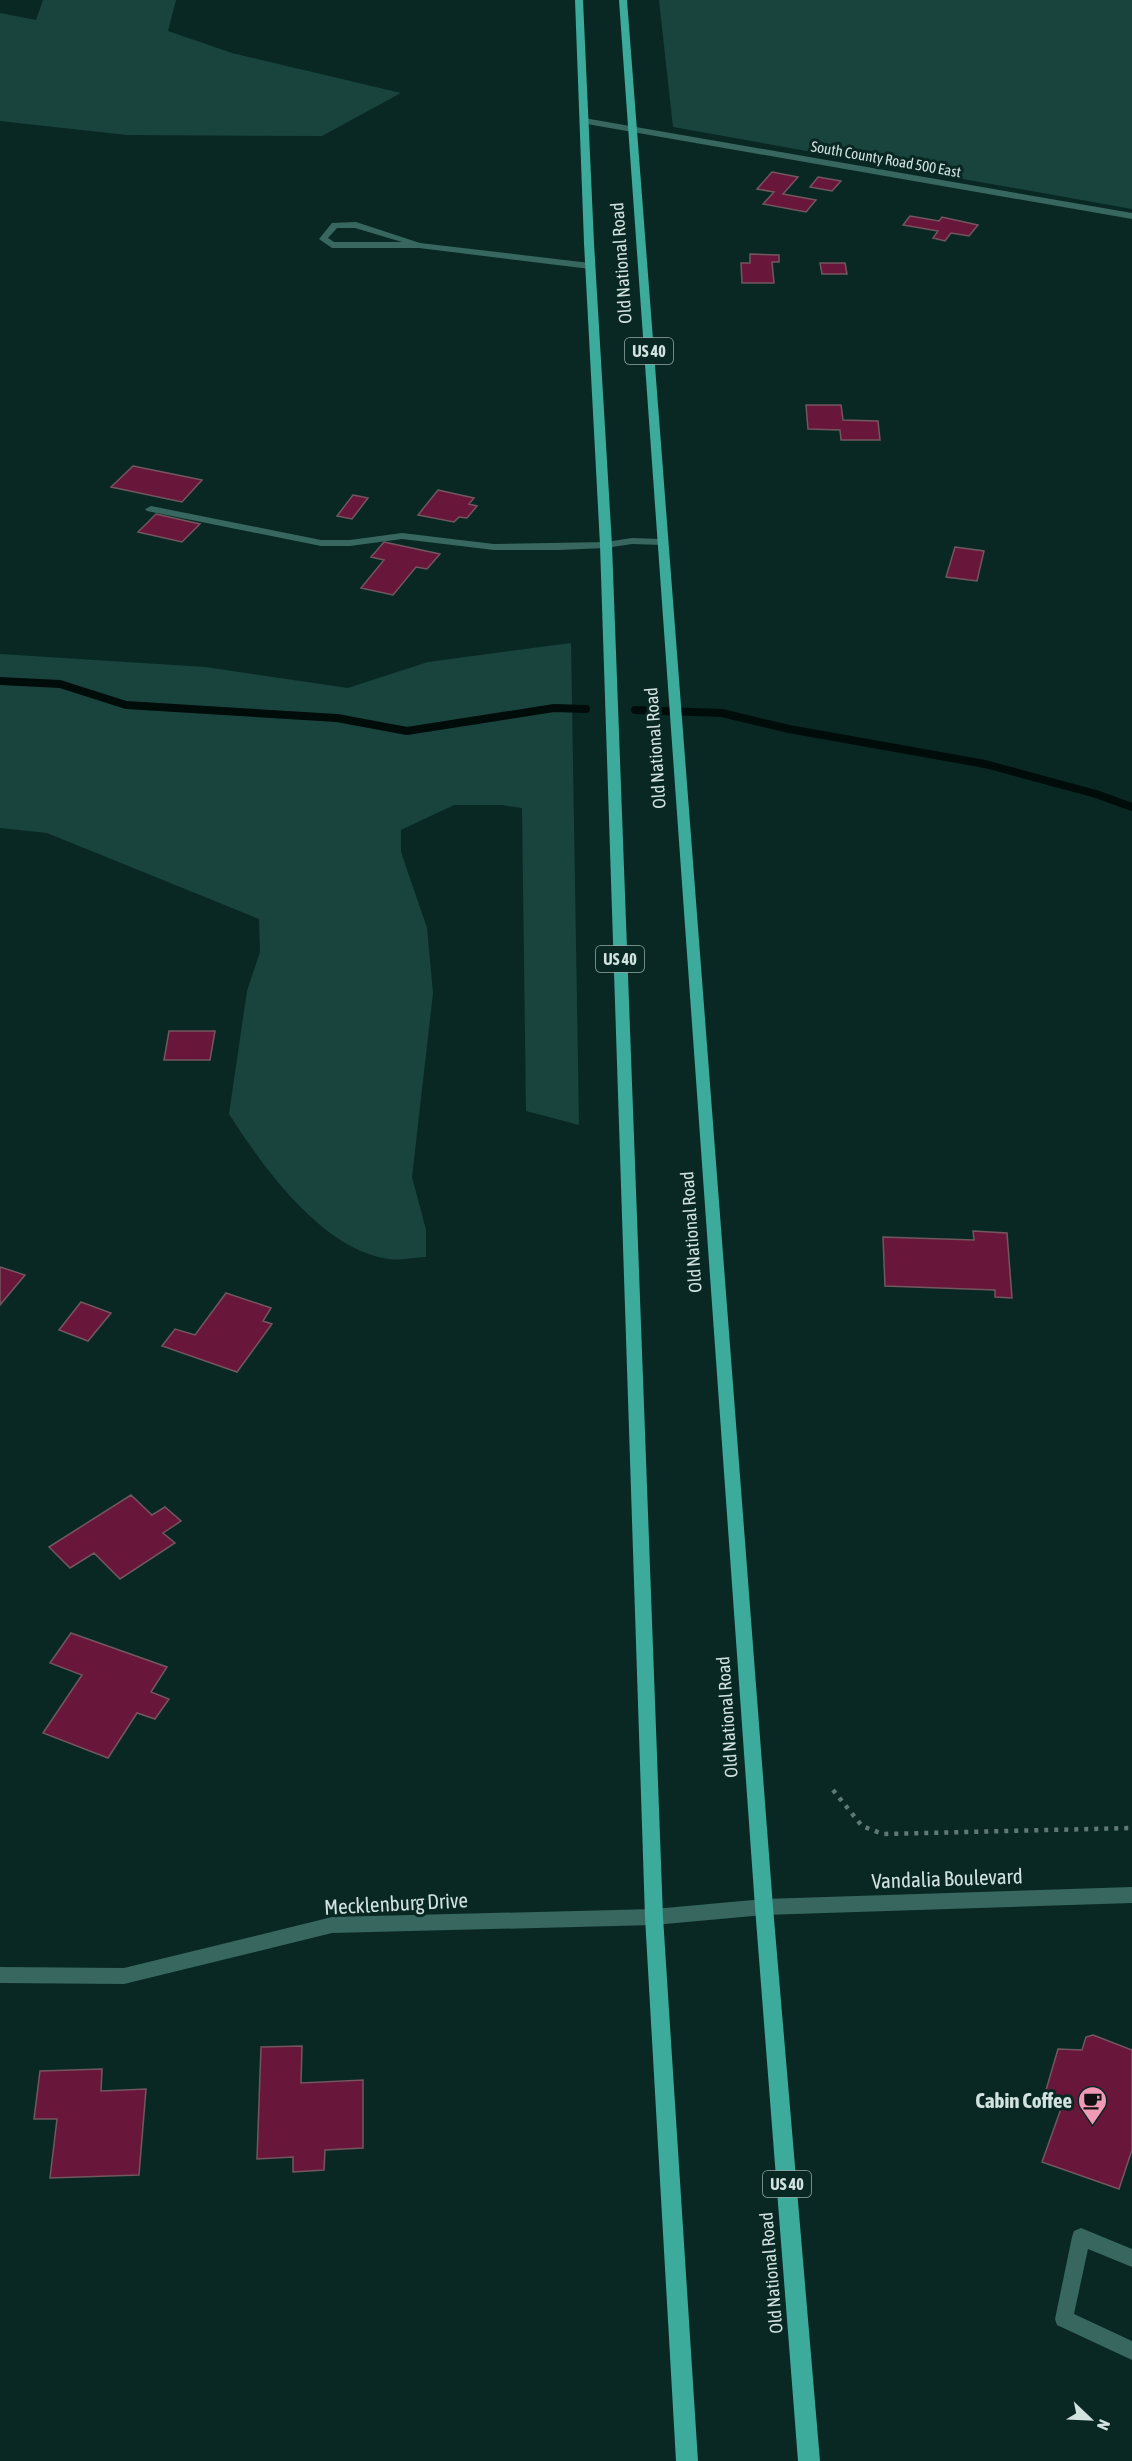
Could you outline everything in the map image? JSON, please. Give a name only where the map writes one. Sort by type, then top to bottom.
[{"type":"main road","name":"Old National Road","points":[[579,0],[590,266],[606,545],[654,1917],[687,2461]]},
{"type":"main road","name":"Old National Road","points":[[623,0],[764,1907],[809,2461]]},
{"type":"street","name":"South County Road 500 East","points":[[584,121],[1132,216]]},
{"type":"street","points":[[151,509],[321,543],[350,543],[402,536],[494,547],[606,545],[632,541],[662,542]]},
{"type":"street","name":"Vandalia Boulevard","points":[[764,1907],[1132,1895]]},
{"type":"street","name":"Mecklenburg Drive","points":[[0,1975],[124,1976],[332,1926],[654,1917],[764,1907]]},
{"type":"lane","points":[[419,244],[356,225],[334,225],[323,239],[332,245],[419,244],[590,266]]},
{"type":"lane","points":[[1132,2258],[1082,2237],[1064,2319],[1132,2351]]},
{"type":"path","points":[[833,1790],[862,1826],[883,1834],[1132,1828]]},
{"type":"green space","points":[[43,0],[176,0],[168,31],[232,53],[401,93],[322,136],[127,135],[0,121],[0,13],[36,20]]},
{"type":"green space","points":[[659,0],[1132,0],[1132,209],[673,127]]},
{"type":"green space","points":[[571,643],[579,1125],[526,1111],[522,808],[502,805],[454,805],[401,830],[401,852],[427,928],[433,993],[412,1177],[426,1230],[426,1257],[389,1259],[364,1252],[341,1240],[297,1203],[259,1158],[229,1114],[247,991],[260,952],[259,919],[47,833],[0,828],[0,654],[205,667],[348,688],[428,662]]},
{"type":"building","points":[[772,172],[798,177],[783,194],[816,200],[806,212],[763,204],[774,192],[757,189]]},
{"type":"building","points":[[818,177],[841,181],[832,191],[810,187]]},
{"type":"building","points":[[910,216],[939,221],[942,217],[978,225],[969,236],[951,233],[945,241],[933,238],[938,231],[903,225]]},
{"type":"building","points":[[750,254],[779,255],[779,262],[772,262],[774,283],[742,283],[741,263],[750,263]]},
{"type":"building","points":[[820,263],[845,263],[847,274],[822,274]]},
{"type":"building","points":[[806,405],[841,405],[843,420],[878,421],[880,440],[841,440],[840,430],[808,429]]},
{"type":"building","points":[[133,466],[202,480],[182,502],[111,487]]},
{"type":"building","points":[[438,490],[474,498],[469,504],[477,506],[467,518],[459,517],[454,522],[418,515]]},
{"type":"building","points":[[353,495],[368,498],[352,519],[337,516]]},
{"type":"building","points":[[156,514],[200,524],[182,542],[138,532]]},
{"type":"building","points":[[384,542],[440,554],[427,569],[416,567],[393,595],[361,588],[384,560],[371,557]]},
{"type":"building","points":[[955,547],[984,551],[977,581],[946,577]]},
{"type":"building","points":[[169,1031],[215,1031],[210,1060],[164,1060]]},
{"type":"building","points":[[973,1231],[1007,1233],[1012,1298],[995,1297],[995,1290],[885,1286],[883,1237],[974,1240]]},
{"type":"building","points":[[0,1267],[25,1275],[0,1305]]},
{"type":"building","points":[[226,1293],[271,1308],[263,1321],[272,1324],[237,1372],[162,1346],[175,1329],[195,1335]]},
{"type":"building","points":[[81,1302],[111,1313],[88,1341],[59,1330]]},
{"type":"building","points":[[131,1495],[152,1515],[165,1507],[181,1521],[163,1533],[175,1543],[120,1579],[94,1553],[70,1568],[49,1547]]},
{"type":"building","points":[[71,1633],[167,1667],[151,1692],[169,1699],[155,1719],[137,1713],[108,1758],[43,1733],[82,1675],[50,1663]]},
{"type":"building","name":"Cabin Coffee","points":[[1093,2035],[1132,2050],[1132,2150],[1119,2189],[1042,2162],[1063,2103],[1044,2097],[1058,2049],[1082,2050],[1086,2037]]},
{"type":"building","points":[[302,2046],[301,2083],[363,2080],[363,2148],[325,2150],[324,2170],[293,2172],[293,2157],[257,2159],[261,2047]]},
{"type":"building","points":[[102,2069],[101,2091],[146,2089],[139,2175],[50,2178],[57,2119],[34,2119],[40,2071]]},
{"type":"waterway","points":[[0,681],[60,684],[126,705],[337,718],[407,731],[554,708],[586,709]]},
{"type":"waterway","points":[[635,710],[722,713],[789,729],[985,764],[1096,794],[1132,807]]},
{"type":"place","name":"Cabin Coffee","points":[[1093,2126]]}]
